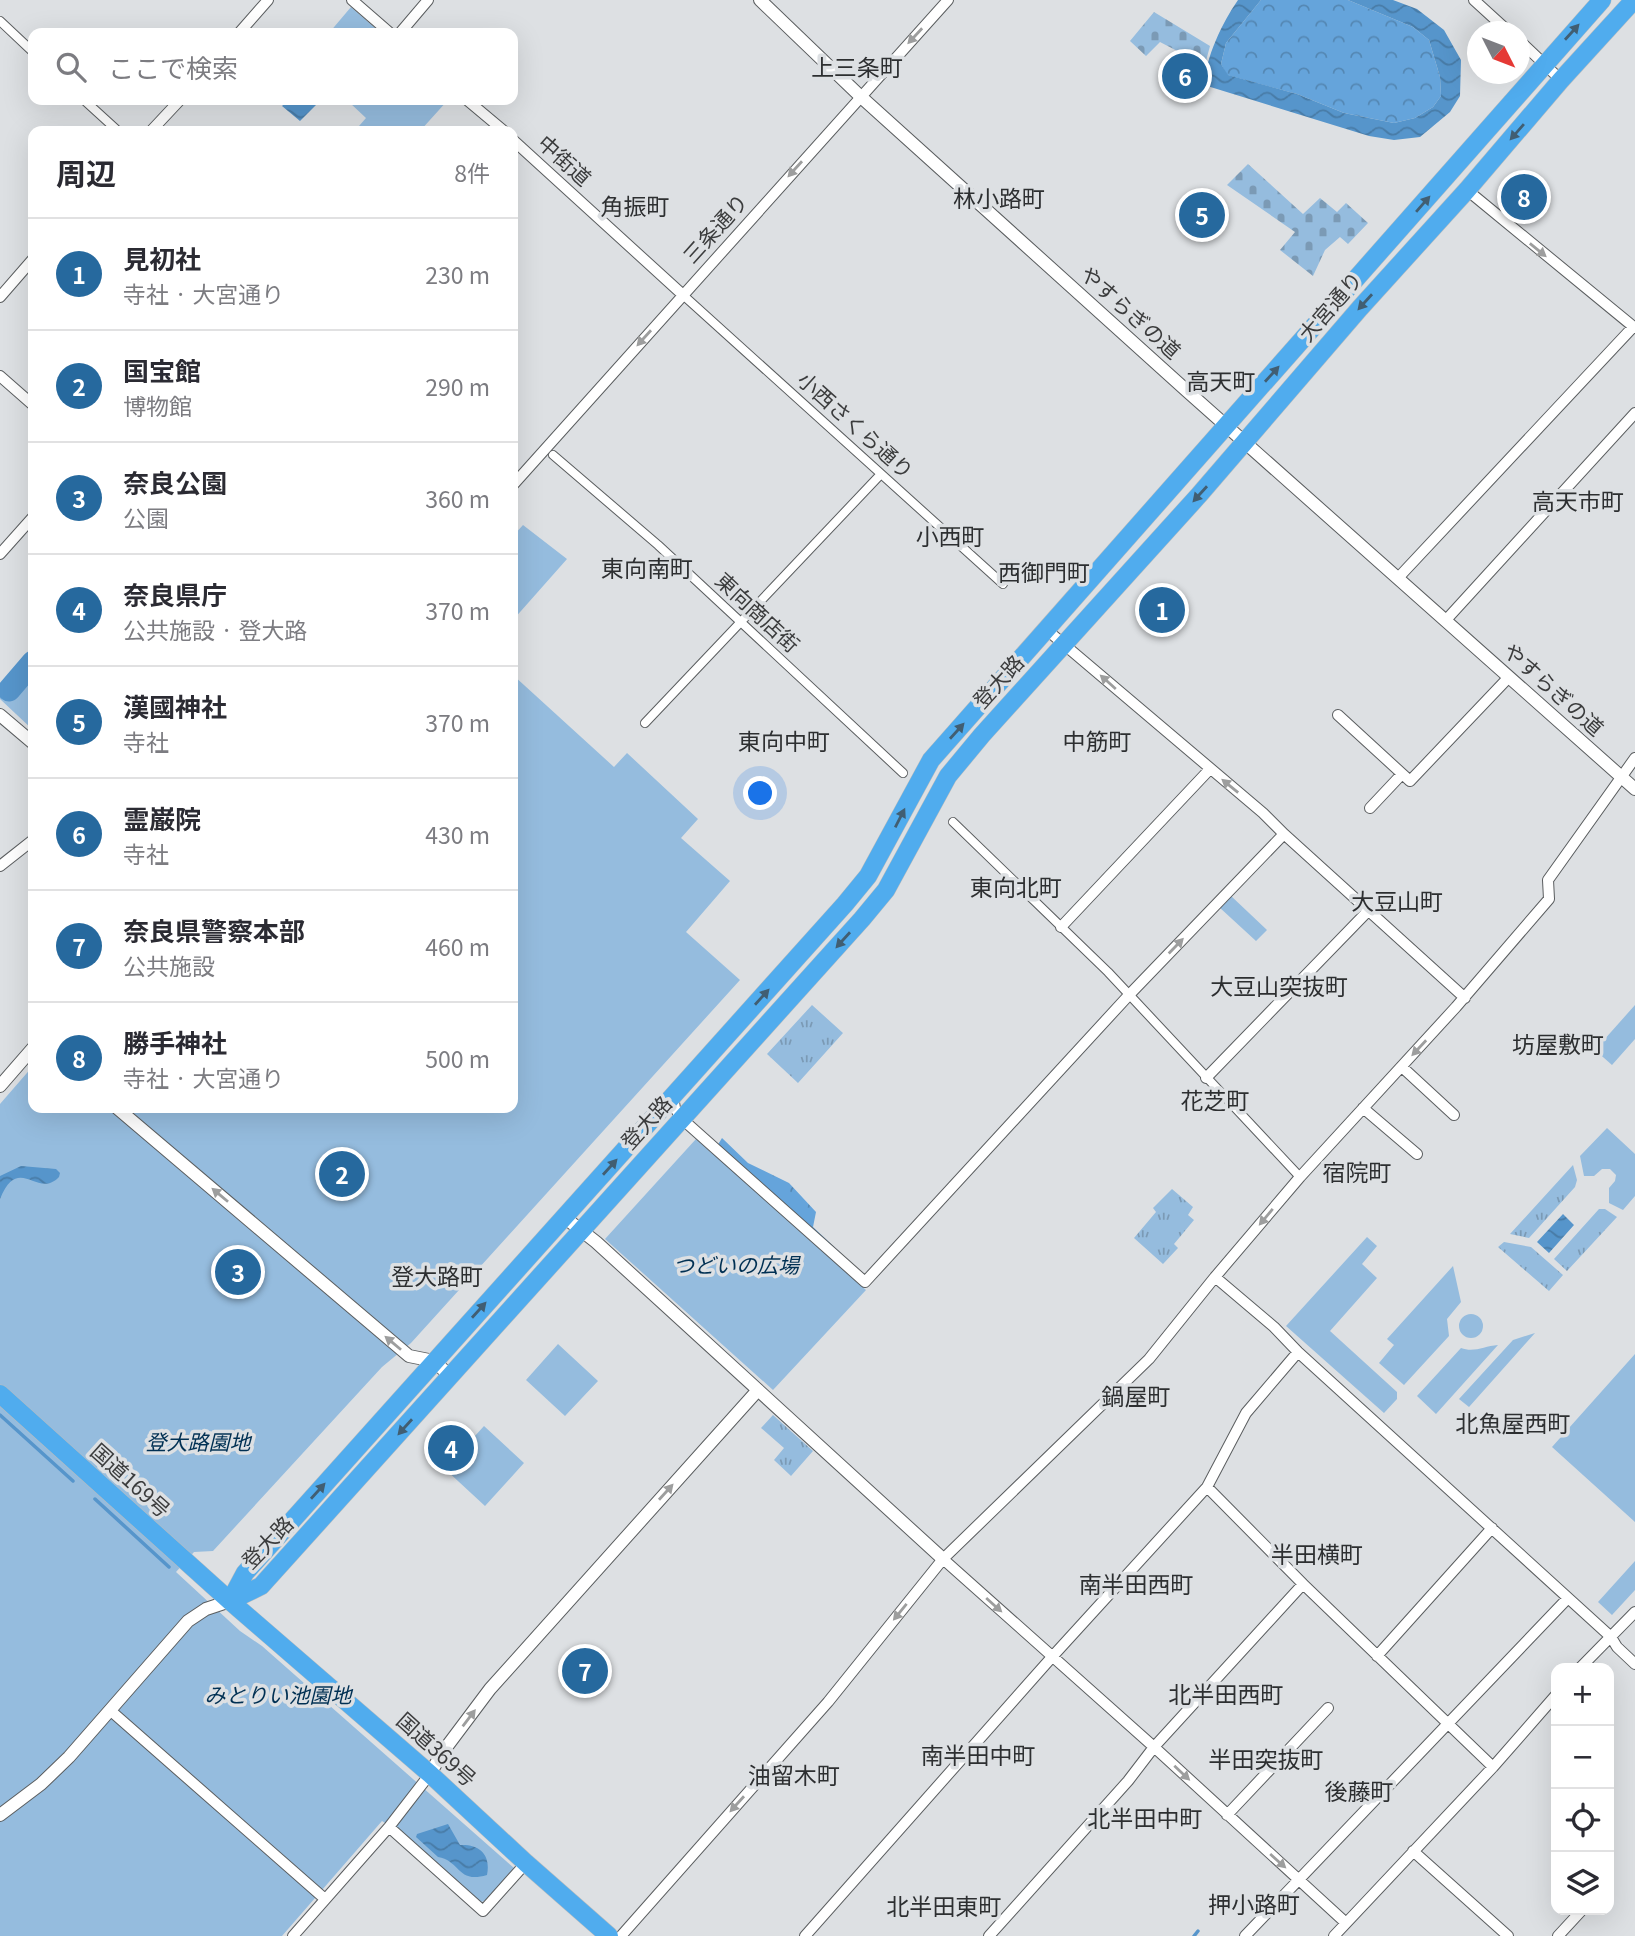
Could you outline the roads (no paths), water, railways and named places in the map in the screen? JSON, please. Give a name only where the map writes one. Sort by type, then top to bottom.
[{"type":"highway","name":"大宮通り","points":[[1047,630],[1602,0]]},
{"type":"highway","name":"大宮通り","points":[[1063,644],[1245,442],[1360,308],[1634,0]]},
{"type":"highway","name":"登大路","points":[[230,1601],[245,1573],[845,904],[868,876],[931,760],[1047,630]]},
{"type":"highway","name":"登大路","points":[[230,1601],[261,1586],[862,919],[886,890],[948,776],[1063,644]]},
{"type":"highway","points":[[845,904],[862,919]]},
{"type":"highway","name":"国道169号","points":[[0,1394],[230,1601]]},
{"type":"highway","name":"国道369号","points":[[230,1601],[430,1773],[526,1863],[610,1936]]},
{"type":"street","points":[[243,28],[268,0]]},
{"type":"street","points":[[352,0],[384,28]]},
{"type":"street","points":[[404,28],[428,0]]},
{"type":"street","name":"やすらぎの道","points":[[760,0],[860,96],[1635,789]]},
{"type":"street","name":"三条通り","points":[[518,477],[948,0]]},
{"type":"street","points":[[1474,0],[1497,21]]},
{"type":"street","points":[[0,21],[28,47]]},
{"type":"street","points":[[1530,51],[1561,80]]},
{"type":"street","points":[[89,105],[113,126]]},
{"type":"street","points":[[156,126],[175,105]]},
{"type":"street","points":[[473,105],[498,126]]},
{"type":"street","name":"中街道","points":[[518,145],[683,295]]},
{"type":"street","points":[[1398,578],[1634,328],[1467,190]]},
{"type":"street","points":[[0,297],[28,265]]},
{"type":"street","name":"小西さくら通り","points":[[683,295],[1003,584]]},
{"type":"street","points":[[0,376],[28,401]]},
{"type":"street","points":[[1446,620],[1635,413]]},
{"type":"street","name":"東向商店街","points":[[553,455],[658,545],[903,773]]},
{"type":"street","points":[[645,723],[881,474]]},
{"type":"street","points":[[0,554],[28,523]]},
{"type":"street","points":[[1047,630],[1263,813],[1465,998]]},
{"type":"street","points":[[1338,715],[1410,781],[1509,677]]},
{"type":"street","points":[[0,715],[28,739]]},
{"type":"street","points":[[621,1936],[828,1702],[943,1559],[1149,1359],[1300,1177],[1465,998],[1549,899],[1548,880],[1635,758]]},
{"type":"street","points":[[1061,927],[1210,769]]},
{"type":"street","points":[[1370,808],[1402,774]]},
{"type":"street","points":[[953,822],[1108,972],[1300,1177]]},
{"type":"street","points":[[673,1097],[681,1118],[865,1282],[1129,995],[1284,834]]},
{"type":"street","points":[[0,866],[28,844]]},
{"type":"street","points":[[1206,1078],[1368,911]]},
{"type":"street","points":[[0,1086],[28,1054]]},
{"type":"street","points":[[1402,1066],[1454,1115]]},
{"type":"street","points":[[1363,1108],[1417,1154]]},
{"type":"street","points":[[123,1113],[409,1356],[434,1361],[450,1376]]},
{"type":"street","points":[[564,1217],[596,1242],[1346,1923]]},
{"type":"street","points":[[1215,1277],[1274,1327],[1298,1352],[1611,1637],[1617,1647],[1635,1664]]},
{"type":"street","points":[[805,1936],[1206,1488],[1246,1413],[1298,1352]]},
{"type":"street","points":[[293,1936],[424,1784],[442,1754],[490,1689],[758,1390]]},
{"type":"street","points":[[1206,1488],[1493,1767]]},
{"type":"street","points":[[1377,1656],[1492,1528]]},
{"type":"street","points":[[989,1936],[1128,1781],[1154,1746],[1303,1584]]},
{"type":"street","points":[[1245,1936],[1568,1598]]},
{"type":"street","name":"登大路","points":[[0,1815],[41,1784],[111,1711],[188,1621],[206,1609],[230,1601]]},
{"type":"street","points":[[1585,1663],[1635,1612]]},
{"type":"street","points":[[1334,1936],[1493,1767],[1551,1701]]},
{"type":"street","points":[[1227,1815],[1328,1708]]},
{"type":"street","points":[[111,1711],[325,1899]]},
{"type":"street","points":[[389,1826],[482,1911],[526,1863]]},
{"type":"street","points":[[1413,1851],[1508,1936]]},
{"type":"street","points":[[1558,1936],[1577,1915]]},
{"type":"water","points":[[1238,0],[1261,0],[1226,43],[1221,64],[1228,75],[1297,94],[1344,113],[1394,123],[1415,118],[1433,107],[1441,96],[1440,77],[1429,40],[1413,27],[1348,0],[1393,0],[1417,9],[1444,30],[1461,60],[1460,96],[1450,112],[1420,137],[1394,140],[1369,136],[1204,85],[1216,41]]},
{"type":"water","points":[[283,105],[316,105],[300,121]]},
{"type":"water","points":[[21,1166],[56,1169],[60,1173],[51,1183],[14,1179],[0,1199],[0,1176]]},
{"type":"water","points":[[1563,1214],[1574,1225],[1549,1253],[1537,1242]]},
{"type":"water","points":[[448,1824],[460,1845],[473,1846],[482,1852],[487,1862],[487,1875],[470,1877],[464,1874],[445,1859],[438,1857],[416,1837],[417,1834]]},
{"type":"waterway","points":[[9,690],[28,668]]},
{"type":"waterway","points":[[0,1415],[73,1481]]},
{"type":"waterway","points":[[95,1499],[169,1567]]},
{"type":"waterway","points":[[1194,1936],[1198,1931]]},
{"type":"place","name":"霊巌院","points":[[1185,76]]},
{"type":"place","name":"勝手神社","points":[[1524,197]]},
{"type":"place","name":"漢國神社","points":[[1202,215]]},
{"type":"place","name":"見初社","points":[[1162,610]]},
{"type":"place","name":"国宝館","points":[[342,1174]]},
{"type":"place","name":"奈良公園","points":[[238,1272]]},
{"type":"place","name":"奈良県庁","points":[[451,1448]]},
{"type":"place","name":"奈良県警察本部","points":[[585,1671]]},
{"type":"district","name":"上三条町","points":[[857,68]]},
{"type":"district","name":"林小路町","points":[[999,199]]},
{"type":"district","name":"角振町","points":[[635,207]]},
{"type":"district","name":"高天町","points":[[1221,382]]},
{"type":"district","name":"高天市町","points":[[1578,502]]},
{"type":"district","name":"小西町","points":[[950,537]]},
{"type":"district","name":"東向南町","points":[[647,569]]},
{"type":"district","name":"西御門町","points":[[1044,573]]},
{"type":"district","name":"東向中町","points":[[784,742]]},
{"type":"district","name":"中筋町","points":[[1097,742]]},
{"type":"district","name":"東向北町","points":[[1016,888]]},
{"type":"district","name":"大豆山町","points":[[1397,902]]},
{"type":"district","name":"大豆山突抜町","points":[[1279,987]]},
{"type":"district","name":"坊屋敷町","points":[[1558,1045]]},
{"type":"district","name":"花芝町","points":[[1215,1101]]},
{"type":"district","name":"宿院町","points":[[1357,1173]]},
{"type":"district","name":"登大路町","points":[[437,1277]]},
{"type":"district","name":"鍋屋町","points":[[1136,1397]]},
{"type":"district","name":"北魚屋西町","points":[[1513,1424]]},
{"type":"district","name":"半田横町","points":[[1317,1555]]},
{"type":"district","name":"南半田西町","points":[[1136,1585]]},
{"type":"district","name":"北半田西町","points":[[1226,1695]]},
{"type":"district","name":"南半田中町","points":[[978,1756]]},
{"type":"district","name":"半田突抜町","points":[[1266,1760]]},
{"type":"district","name":"油留木町","points":[[794,1776]]},
{"type":"district","name":"後藤町","points":[[1359,1792]]},
{"type":"district","name":"北半田中町","points":[[1145,1819]]},
{"type":"district","name":"押小路町","points":[[1254,1905]]},
{"type":"district","name":"北半田東町","points":[[944,1907]]},
{"type":"park label","name":"つどいの広場","points":[[736,1266]]},
{"type":"park label","name":"登大路園地","points":[[198,1443]]},
{"type":"park label","name":"みとりい池園地","points":[[278,1696]]}]
